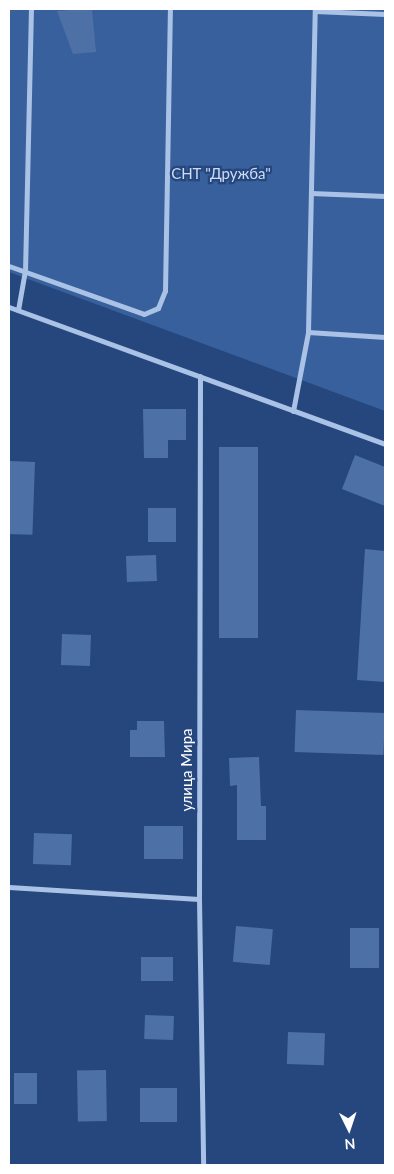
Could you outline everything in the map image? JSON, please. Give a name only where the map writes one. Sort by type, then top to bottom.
[{"type":"street","points":[[18,310],[25,272],[31,9]]},
{"type":"street","points":[[9,266],[144,314],[158,308],[165,291],[170,9]]},
{"type":"street","points":[[293,411],[308,332],[315,10],[385,14]]},
{"type":"street","points":[[311,193],[385,196]]},
{"type":"street","points":[[9,307],[385,444]]},
{"type":"street","points":[[308,332],[385,337]]},
{"type":"street","name":"улица Мира","points":[[200,376],[199,899],[203,1165]]},
{"type":"street","points":[[9,887],[199,899]]},
{"type":"green space","name":"СНТ \"Дружба\"","points":[[9,9],[385,9],[385,411],[9,272]]},
{"type":"building","points":[[92,9],[96,52],[73,54],[57,11]]},
{"type":"building","points":[[143,409],[186,409],[186,440],[168,440],[168,458],[144,458]]},
{"type":"building","points":[[219,447],[258,447],[258,638],[219,638]]},
{"type":"building","points":[[355,455],[385,467],[385,506],[342,489]]},
{"type":"building","points":[[9,461],[35,462],[32,535],[9,534]]},
{"type":"building","points":[[148,508],[176,508],[176,542],[148,542]]},
{"type":"building","points":[[365,549],[385,551],[385,682],[357,680]]},
{"type":"building","points":[[156,555],[157,581],[127,582],[126,556]]},
{"type":"building","points":[[62,634],[91,635],[90,666],[61,665]]},
{"type":"building","points":[[296,710],[385,713],[383,755],[295,752]]},
{"type":"building","points":[[137,721],[164,721],[165,757],[130,757],[130,730],[137,730]]},
{"type":"building","points":[[259,757],[261,806],[266,806],[266,840],[237,840],[237,785],[230,786],[229,758]]},
{"type":"building","points":[[144,826],[183,826],[183,859],[144,859]]},
{"type":"building","points":[[34,833],[72,834],[71,865],[33,864]]},
{"type":"building","points":[[236,926],[273,929],[270,965],[233,962]]},
{"type":"building","points":[[350,928],[379,928],[379,968],[350,968]]},
{"type":"building","points":[[141,957],[173,957],[173,981],[141,981]]},
{"type":"building","points":[[145,1015],[174,1016],[173,1040],[144,1039]]},
{"type":"building","points":[[288,1032],[325,1033],[324,1065],[287,1064]]},
{"type":"building","points":[[106,1070],[107,1121],[78,1121],[77,1071]]},
{"type":"building","points":[[14,1073],[37,1073],[37,1104],[14,1104]]},
{"type":"building","points":[[140,1088],[177,1088],[177,1122],[140,1122]]}]
